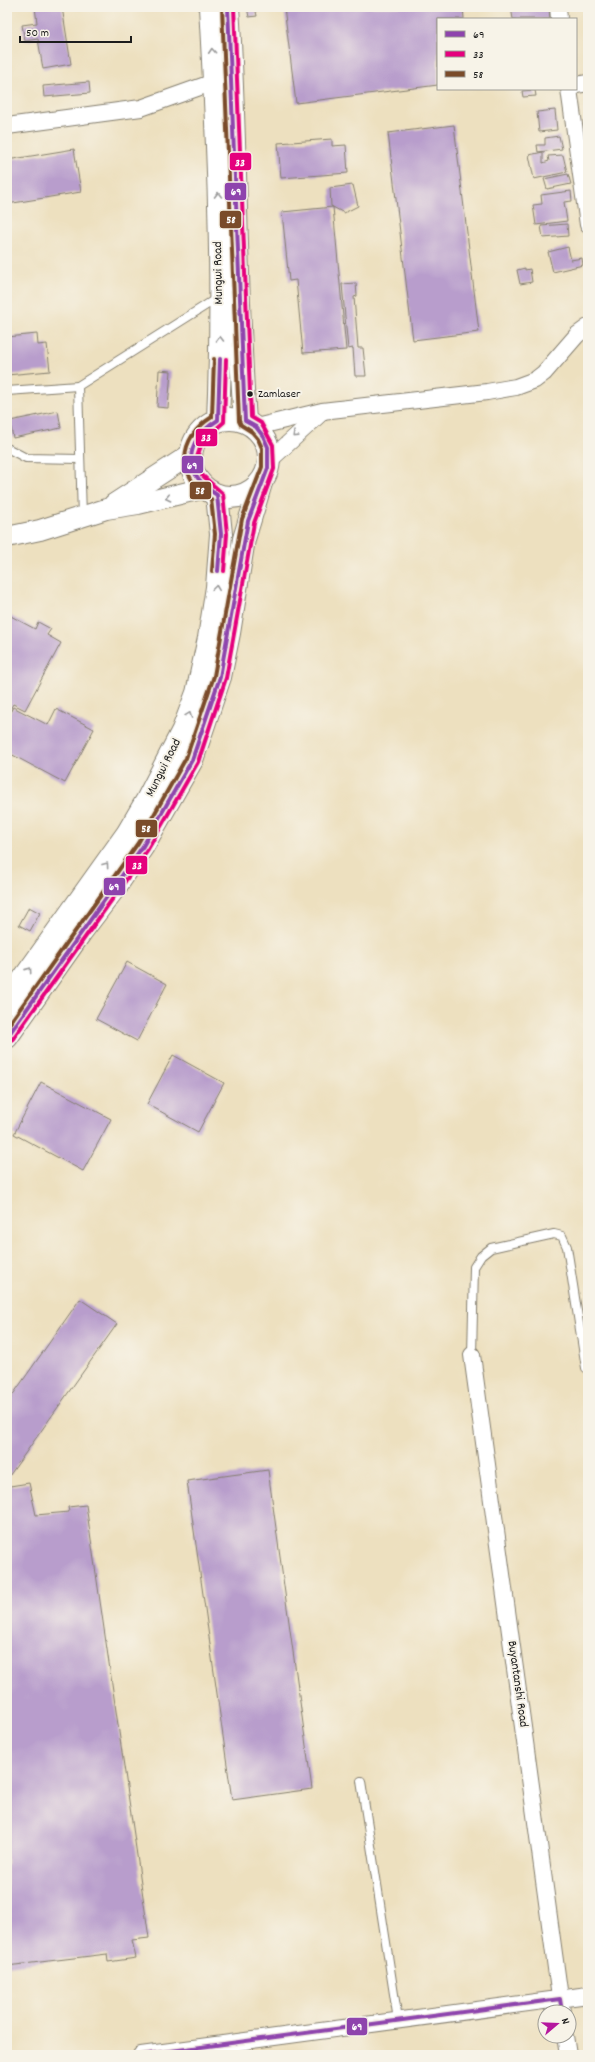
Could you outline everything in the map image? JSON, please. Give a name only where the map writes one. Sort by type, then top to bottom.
[{"type":"main road","name":"Mungwi Road","points":[[210,7],[214,82],[220,296],[221,368],[218,420]]},
{"type":"main road","name":"Mungwi Road","points":[[228,7],[234,131],[240,348],[250,424]]},
{"type":"main road","points":[[237,418],[250,424],[263,436],[268,447],[270,460],[261,483],[254,489],[241,496],[226,497],[211,492],[194,473],[191,454],[194,443],[199,433],[208,425],[218,420],[237,418]]},
{"type":"main road","name":"Mungwi Road","points":[[7,1037],[81,932],[116,886],[143,846],[192,760],[220,677],[244,538],[261,483]]},
{"type":"main road","name":"Mungwi Road","points":[[7,1002],[127,834],[148,800],[183,730],[196,693],[209,638],[217,587],[221,534],[211,492]]},
{"type":"street","points":[[558,7],[559,18]]},
{"type":"street","points":[[7,126],[140,108],[214,82]]},
{"type":"street","points":[[577,85],[588,83]]},
{"type":"street","points":[[569,90],[585,186],[588,225]]},
{"type":"street","points":[[250,424],[322,411],[487,392],[516,387],[535,380],[544,373],[577,335],[588,327]]},
{"type":"street","points":[[270,460],[322,411]]},
{"type":"street","points":[[106,509],[191,454]]},
{"type":"street","points":[[7,537],[40,530],[106,509],[211,492]]},
{"type":"street","name":"Buyantanshi Road","points":[[472,1355],[561,2004]]},
{"type":"street","points":[[566,2004],[588,1995]]},
{"type":"street","points":[[141,2055],[398,2020],[537,2008]]},
{"type":"street","points":[[566,2044],[568,2055]]},
{"type":"lane","points":[[7,391],[78,386],[220,296]]},
{"type":"lane","points":[[78,386],[82,517]]},
{"type":"lane","points":[[7,448],[26,458],[80,459]]},
{"type":"lane","points":[[472,1355],[474,1267],[481,1256],[491,1248],[554,1234],[562,1236],[567,1247],[586,1368]]},
{"type":"lane","points":[[361,1781],[398,2020]]},
{"type":"building","points":[[35,7],[62,7],[71,64],[43,69],[38,39],[25,41],[22,25],[37,23]]},
{"type":"building","points":[[247,7],[255,7],[257,16],[249,17]]},
{"type":"building","points":[[284,7],[463,7],[464,18],[437,18],[437,85],[296,103]]},
{"type":"building","points":[[511,7],[549,7],[550,18],[513,18]]},
{"type":"building","points":[[588,13],[588,28],[587,29],[584,14]]},
{"type":"building","points":[[89,82],[90,93],[44,97],[43,86]]},
{"type":"building","points":[[535,90],[536,96],[523,97],[522,91]]},
{"type":"building","points":[[555,110],[557,130],[539,132],[537,112]]},
{"type":"building","points":[[454,125],[479,332],[413,340],[388,133]]},
{"type":"building","points":[[559,136],[562,149],[538,152],[537,145],[545,145],[545,138]]},
{"type":"building","points":[[332,139],[332,146],[346,145],[348,173],[281,178],[278,143]]},
{"type":"building","points":[[74,149],[81,192],[7,204],[7,160]]},
{"type":"building","points":[[543,152],[543,163],[549,161],[548,156],[563,155],[567,172],[534,179],[529,155]]},
{"type":"building","points":[[568,174],[571,184],[547,189],[544,179]]},
{"type":"building","points":[[353,185],[358,206],[344,213],[331,206],[330,188]]},
{"type":"building","points":[[571,191],[572,201],[564,202],[567,221],[536,225],[533,205],[542,204],[541,195]]},
{"type":"building","points":[[333,207],[346,350],[303,353],[296,280],[289,281],[282,212]]},
{"type":"building","points":[[567,224],[568,236],[543,238],[541,226]]},
{"type":"building","points":[[568,247],[571,260],[582,258],[583,265],[553,272],[548,252]]},
{"type":"building","points":[[525,268],[525,270],[530,269],[532,282],[520,284],[517,270]]},
{"type":"building","points":[[356,283],[357,296],[354,297],[358,348],[363,348],[366,376],[355,376],[353,348],[348,349],[342,284]]},
{"type":"building","points":[[37,334],[38,345],[47,344],[50,371],[7,375],[7,337]]},
{"type":"building","points":[[159,370],[171,371],[168,408],[157,407]]},
{"type":"building","points":[[58,411],[61,428],[13,438],[10,421]]},
{"type":"building","points":[[7,614],[35,629],[38,622],[51,629],[47,635],[61,643],[25,710],[13,704],[7,715]]},
{"type":"building","points":[[13,707],[48,725],[56,709],[94,729],[65,783],[7,752],[7,718]]},
{"type":"building","points":[[29,907],[40,913],[30,931],[19,925]]},
{"type":"building","points":[[127,962],[167,984],[137,1041],[96,1019]]},
{"type":"building","points":[[173,1055],[224,1083],[198,1132],[147,1104]]},
{"type":"building","points":[[41,1082],[111,1119],[83,1171],[14,1134]]},
{"type":"building","points":[[80,1299],[117,1324],[7,1479],[7,1403]]},
{"type":"building","points":[[268,1470],[312,1789],[232,1800],[187,1481]]},
{"type":"building","points":[[7,1479],[10,1486],[29,1483],[36,1515],[69,1512],[68,1507],[86,1505],[149,1938],[132,1940],[136,1958],[108,1962],[107,1954],[7,1966]]},
{"type":"transit line","name":"58","points":[[7,1027],[138,843],[186,758],[214,676],[242,519],[262,467],[262,448],[258,439],[252,432],[241,425],[239,421],[222,7]]},
{"type":"transit line","name":"69","points":[[7,1037],[143,846],[192,760],[220,677],[248,521],[268,468],[268,447],[263,436],[256,427],[245,421],[228,7]]},
{"type":"transit line","name":"33","points":[[12,1040],[148,849],[198,762],[226,678],[254,523],[274,469],[273,445],[261,423],[251,417],[234,7]]},
{"type":"transit line","name":"58","points":[[212,571],[215,534],[211,499],[191,480],[185,458],[187,447],[192,436],[200,426],[212,417],[214,359]]},
{"type":"transit line","name":"69","points":[[218,571],[221,534],[217,495],[197,477],[191,458],[193,448],[198,438],[206,429],[218,420],[220,359]]},
{"type":"transit line","name":"33","points":[[224,571],[227,534],[223,494],[202,475],[198,466],[197,457],[203,440],[224,422],[226,359]]},
{"type":"transit line","name":"69","points":[[141,2055],[560,1999],[561,2004]]},
{"type":"place","name":"Zamlaser","points":[[250,394]]}]
